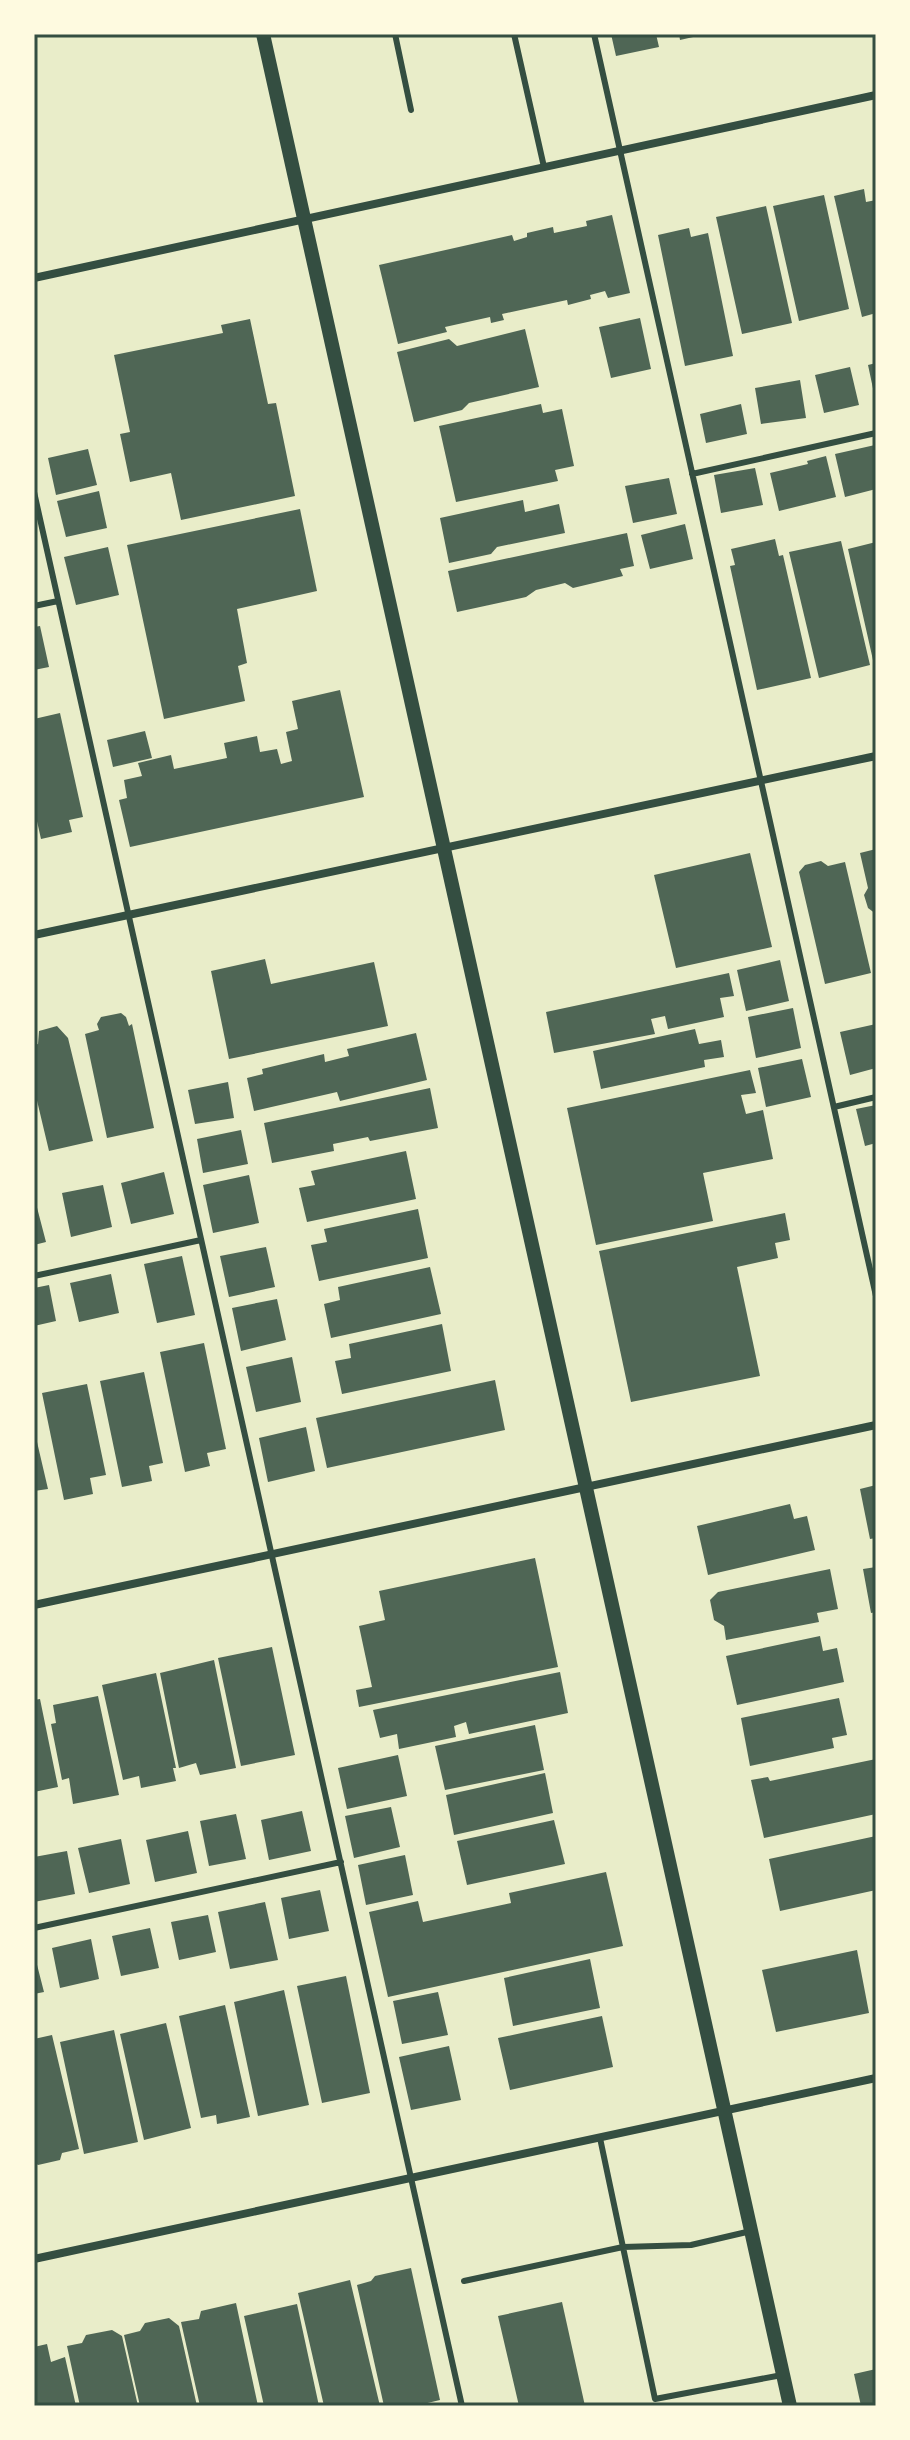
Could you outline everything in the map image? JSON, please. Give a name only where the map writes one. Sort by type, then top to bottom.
[{"type":"street","points":[[263,34],[790,2406]]},
{"type":"street","points":[[34,278],[876,95]]},
{"type":"street","points":[[34,935],[876,756]]},
{"type":"street","points":[[34,1605],[876,1425]]},
{"type":"street","points":[[34,2259],[876,2078]]},
{"type":"lane","points":[[395,34],[411,110]]},
{"type":"lane","points":[[514,34],[544,167]]},
{"type":"lane","points":[[594,34],[876,1296]]},
{"type":"lane","points":[[692,474],[876,433]]},
{"type":"lane","points":[[34,492],[462,2406]]},
{"type":"lane","points":[[34,606],[58,601]]},
{"type":"lane","points":[[834,1107],[876,1097]]},
{"type":"lane","points":[[34,1276],[201,1240]]},
{"type":"lane","points":[[34,1928],[341,1862]]},
{"type":"lane","points":[[600,2138],[655,2399],[783,2375]]},
{"type":"lane","points":[[464,2281],[623,2247],[691,2245],[751,2231]]},
{"type":"building","points":[[611,34],[656,34],[659,47],[616,56]]},
{"type":"building","points":[[679,34],[701,34],[702,35],[680,40]]},
{"type":"building","points":[[864,189],[866,202],[876,200],[876,313],[862,317],[834,196]]},
{"type":"building","points":[[824,195],[849,309],[799,321],[773,206]]},
{"type":"building","points":[[766,206],[792,323],[742,334],[716,217]]},
{"type":"building","points":[[612,215],[630,293],[608,298],[605,291],[590,295],[591,299],[568,305],[567,300],[502,314],[504,320],[491,323],[490,317],[445,327],[447,332],[398,344],[379,265],[512,235],[514,241],[527,237],[527,233],[553,227],[554,233],[587,226],[586,221]]},
{"type":"building","points":[[689,228],[691,237],[708,233],[733,356],[685,366],[658,235]]},
{"type":"building","points":[[640,318],[651,369],[611,378],[599,327]]},
{"type":"building","points":[[250,319],[268,404],[276,403],[295,496],[181,520],[171,473],[130,482],[120,434],[130,432],[114,355],[223,333],[221,325]]},
{"type":"building","points":[[525,329],[539,387],[469,403],[462,410],[414,422],[397,352],[449,339],[457,346]]},
{"type":"building","points":[[876,363],[876,397],[875,398],[868,365]]},
{"type":"building","points":[[850,367],[859,405],[824,413],[815,375]]},
{"type":"building","points":[[800,380],[806,418],[761,424],[755,388]]},
{"type":"building","points":[[541,404],[543,413],[562,409],[574,466],[555,470],[558,481],[456,502],[439,426]]},
{"type":"building","points":[[741,404],[747,434],[706,443],[700,414]]},
{"type":"building","points":[[875,445],[876,489],[845,497],[835,454]]},
{"type":"building","points":[[88,449],[97,485],[56,495],[48,458]]},
{"type":"building","points":[[826,456],[836,497],[779,511],[770,473],[808,464],[807,461]]},
{"type":"building","points":[[755,468],[763,505],[721,513],[714,475]]},
{"type":"building","points":[[669,478],[677,514],[633,523],[625,486]]},
{"type":"building","points":[[99,491],[107,528],[66,537],[57,501]]},
{"type":"building","points":[[523,500],[525,512],[559,504],[565,533],[497,547],[491,554],[449,563],[440,518]]},
{"type":"building","points":[[300,509],[317,591],[237,609],[247,663],[238,666],[245,701],[164,719],[127,545]]},
{"type":"building","points":[[685,524],[693,559],[650,569],[641,535]]},
{"type":"building","points":[[627,533],[634,566],[620,569],[623,576],[573,588],[565,583],[536,590],[526,597],[457,612],[448,571]]},
{"type":"building","points":[[775,539],[779,556],[783,555],[811,678],[757,690],[730,566],[735,565],[731,549]]},
{"type":"building","points":[[841,541],[870,665],[819,678],[789,552]]},
{"type":"building","points":[[876,542],[876,668],[875,669],[848,549]]},
{"type":"building","points":[[108,547],[119,595],[76,605],[64,557]]},
{"type":"building","points":[[40,626],[49,667],[34,670],[34,627]]},
{"type":"building","points":[[340,690],[364,797],[130,847],[119,800],[127,798],[124,780],[142,776],[138,763],[171,755],[174,769],[227,758],[224,743],[257,736],[260,752],[277,749],[281,764],[292,761],[286,732],[298,729],[292,701]]},
{"type":"building","points":[[60,713],[83,817],[69,820],[72,832],[41,839],[34,808],[34,719]]},
{"type":"building","points":[[145,731],[152,758],[113,767],[107,740]]},
{"type":"building","points":[[876,849],[876,914],[868,908],[864,895],[868,888],[860,853]]},
{"type":"building","points":[[750,853],[772,947],[676,968],[654,875]]},
{"type":"building","points":[[821,861],[828,866],[845,862],[871,973],[825,984],[799,872],[805,865]]},
{"type":"building","points":[[265,959],[271,984],[374,962],[388,1026],[229,1059],[211,971]]},
{"type":"building","points":[[780,960],[789,1001],[746,1011],[737,970]]},
{"type":"building","points":[[729,973],[734,996],[720,998],[724,1017],[668,1029],[665,1016],[651,1019],[655,1034],[554,1053],[546,1012]]},
{"type":"building","points":[[793,1008],[801,1048],[756,1058],[748,1017]]},
{"type":"building","points":[[121,1013],[129,1026],[132,1024],[154,1128],[107,1138],[85,1034],[99,1030],[97,1024],[101,1017]]},
{"type":"building","points":[[876,1024],[876,1068],[850,1075],[840,1032]]},
{"type":"building","points":[[57,1026],[68,1038],[93,1141],[49,1151],[34,1088],[34,1045],[38,1044],[39,1031]]},
{"type":"building","points":[[695,1029],[699,1044],[721,1040],[724,1057],[704,1060],[705,1067],[601,1089],[593,1051]]},
{"type":"building","points":[[416,1033],[427,1080],[340,1101],[337,1092],[254,1111],[247,1078],[263,1074],[262,1069],[324,1054],[325,1062],[349,1056],[347,1049]]},
{"type":"building","points":[[802,1059],[811,1097],[766,1107],[758,1068]]},
{"type":"building","points":[[750,1070],[756,1093],[741,1095],[746,1114],[763,1110],[773,1159],[703,1173],[713,1221],[596,1245],[567,1108]]},
{"type":"building","points":[[228,1082],[234,1118],[195,1124],[188,1090]]},
{"type":"building","points":[[430,1088],[438,1128],[370,1141],[368,1137],[333,1144],[334,1151],[272,1163],[264,1123]]},
{"type":"building","points":[[876,1105],[876,1143],[865,1146],[856,1109]]},
{"type":"building","points":[[241,1130],[248,1164],[203,1173],[197,1139]]},
{"type":"building","points":[[406,1151],[416,1199],[307,1222],[299,1188],[315,1185],[311,1171]]},
{"type":"building","points":[[164,1172],[174,1214],[131,1224],[121,1183]]},
{"type":"building","points":[[249,1175],[259,1223],[213,1233],[203,1185]]},
{"type":"building","points":[[103,1185],[112,1227],[71,1237],[62,1193]]},
{"type":"building","points":[[34,1196],[46,1242],[34,1245]]},
{"type":"building","points":[[418,1209],[428,1258],[319,1281],[311,1245],[327,1242],[324,1229]]},
{"type":"building","points":[[785,1213],[790,1240],[775,1243],[778,1258],[737,1267],[760,1376],[631,1402],[599,1251]]},
{"type":"building","points":[[266,1247],[275,1287],[229,1297],[220,1256]]},
{"type":"building","points":[[182,1256],[195,1315],[157,1323],[144,1264]]},
{"type":"building","points":[[430,1267],[441,1314],[331,1338],[324,1304],[340,1300],[338,1287]]},
{"type":"building","points":[[111,1274],[119,1313],[79,1322],[70,1283]]},
{"type":"building","points":[[49,1285],[56,1321],[34,1326],[34,1288]]},
{"type":"building","points":[[277,1299],[286,1340],[241,1351],[232,1308]]},
{"type":"building","points":[[442,1324],[451,1371],[342,1394],[335,1361],[351,1358],[349,1344]]},
{"type":"building","points":[[204,1343],[226,1449],[207,1453],[210,1466],[185,1472],[160,1352]]},
{"type":"building","points":[[292,1357],[301,1402],[256,1412],[246,1367]]},
{"type":"building","points":[[144,1372],[163,1463],[149,1466],[152,1481],[122,1487],[100,1381]]},
{"type":"building","points":[[495,1380],[505,1430],[327,1468],[316,1418]]},
{"type":"building","points":[[87,1384],[106,1475],[90,1478],[93,1494],[64,1500],[42,1393]]},
{"type":"building","points":[[306,1427],[315,1471],[268,1482],[259,1438]]},
{"type":"building","points":[[34,1429],[48,1489],[34,1491]]},
{"type":"building","points":[[876,1485],[876,1538],[870,1539],[860,1489]]},
{"type":"building","points":[[790,1504],[794,1519],[807,1516],[815,1550],[708,1575],[697,1526]]},
{"type":"building","points":[[535,1558],[558,1667],[359,1707],[356,1690],[372,1687],[359,1626],[385,1620],[379,1591]]},
{"type":"building","points":[[876,1567],[876,1612],[871,1613],[863,1569]]},
{"type":"building","points":[[830,1569],[838,1609],[817,1613],[819,1622],[726,1640],[724,1626],[714,1620],[710,1600],[718,1592]]},
{"type":"building","points":[[820,1636],[823,1651],[837,1648],[844,1682],[737,1705],[726,1656]]},
{"type":"building","points":[[272,1647],[295,1755],[241,1766],[218,1658]]},
{"type":"building","points":[[214,1660],[236,1768],[200,1775],[196,1763],[179,1768],[160,1673]]},
{"type":"building","points":[[560,1672],[568,1713],[469,1734],[466,1722],[454,1726],[456,1737],[399,1749],[397,1734],[380,1738],[373,1710]]},
{"type":"building","points":[[156,1673],[176,1781],[141,1788],[139,1776],[123,1780],[102,1685]]},
{"type":"building","points":[[98,1696],[119,1795],[73,1804],[69,1778],[62,1780],[51,1724],[56,1723],[53,1705]]},
{"type":"building","points":[[839,1698],[847,1735],[832,1738],[834,1748],[750,1766],[741,1718]]},
{"type":"building","points":[[40,1699],[58,1787],[34,1792],[34,1700]]},
{"type":"building","points":[[535,1725],[544,1770],[445,1790],[435,1746]]},
{"type":"building","points":[[398,1755],[407,1796],[347,1809],[338,1768]]},
{"type":"building","points":[[876,1759],[876,1814],[764,1838],[751,1780],[768,1777],[770,1781]]},
{"type":"building","points":[[545,1773],[553,1813],[454,1835],[446,1795]]},
{"type":"building","points":[[391,1807],[400,1847],[354,1858],[345,1816]]},
{"type":"building","points":[[302,1811],[311,1851],[269,1860],[261,1820]]},
{"type":"building","points":[[236,1814],[246,1859],[209,1866],[200,1821]]},
{"type":"building","points":[[554,1820],[565,1864],[467,1885],[457,1841]]},
{"type":"building","points":[[188,1831],[197,1873],[155,1882],[146,1840]]},
{"type":"building","points":[[876,1836],[876,1890],[780,1911],[769,1859]]},
{"type":"building","points":[[121,1839],[130,1884],[89,1893],[78,1848]]},
{"type":"building","points":[[67,1851],[75,1894],[34,1902],[34,1857]]},
{"type":"building","points":[[405,1855],[413,1895],[366,1905],[358,1865]]},
{"type":"building","points":[[606,1872],[623,1946],[388,1997],[369,1912],[418,1901],[423,1922],[511,1903],[509,1893]]},
{"type":"building","points":[[320,1890],[329,1931],[289,1939],[281,1898]]},
{"type":"building","points":[[265,1902],[278,1960],[230,1969],[218,1912]]},
{"type":"building","points":[[208,1915],[216,1952],[179,1960],[171,1922]]},
{"type":"building","points":[[150,1928],[159,1968],[121,1976],[112,1936]]},
{"type":"building","points":[[91,1939],[99,1979],[60,1988],[52,1948]]},
{"type":"building","points":[[857,1950],[869,2013],[776,2032],[762,1970]]},
{"type":"building","points":[[34,1953],[44,1992],[34,1994]]},
{"type":"building","points":[[590,1959],[600,2008],[513,2026],[504,1978]]},
{"type":"building","points":[[346,1976],[370,2093],[322,2103],[297,1986]]},
{"type":"building","points":[[284,1990],[309,2105],[258,2116],[234,2002]]},
{"type":"building","points":[[438,1992],[448,2035],[402,2044],[393,2001]]},
{"type":"building","points":[[225,2005],[250,2117],[217,2124],[216,2115],[201,2118],[179,2016]]},
{"type":"building","points":[[602,2016],[613,2067],[510,2090],[498,2038]]},
{"type":"building","points":[[166,2023],[191,2128],[144,2140],[120,2034]]},
{"type":"building","points":[[114,2030],[138,2142],[84,2154],[60,2042]]},
{"type":"building","points":[[52,2035],[79,2149],[62,2153],[60,2160],[38,2165],[34,2162],[34,2039]]},
{"type":"building","points":[[449,2046],[461,2100],[411,2110],[399,2057]]},
{"type":"building","points":[[411,2268],[440,2400],[415,2406],[384,2406],[357,2285],[371,2281],[375,2276]]},
{"type":"building","points":[[350,2280],[380,2406],[324,2406],[298,2293]]},
{"type":"building","points":[[562,2302],[585,2406],[519,2406],[498,2316]]},
{"type":"building","points":[[236,2303],[258,2406],[200,2406],[181,2322],[199,2319],[201,2311]]},
{"type":"building","points":[[297,2304],[319,2406],[264,2406],[244,2316]]},
{"type":"building","points":[[169,2318],[179,2326],[197,2406],[140,2406],[124,2335],[140,2331],[145,2323]]},
{"type":"building","points":[[112,2330],[122,2336],[138,2406],[80,2406],[67,2346],[82,2343],[86,2335]]},
{"type":"building","points":[[47,2344],[51,2362],[65,2357],[76,2406],[34,2406],[34,2347]]},
{"type":"building","points":[[876,2369],[876,2406],[861,2406],[854,2374]]}]
